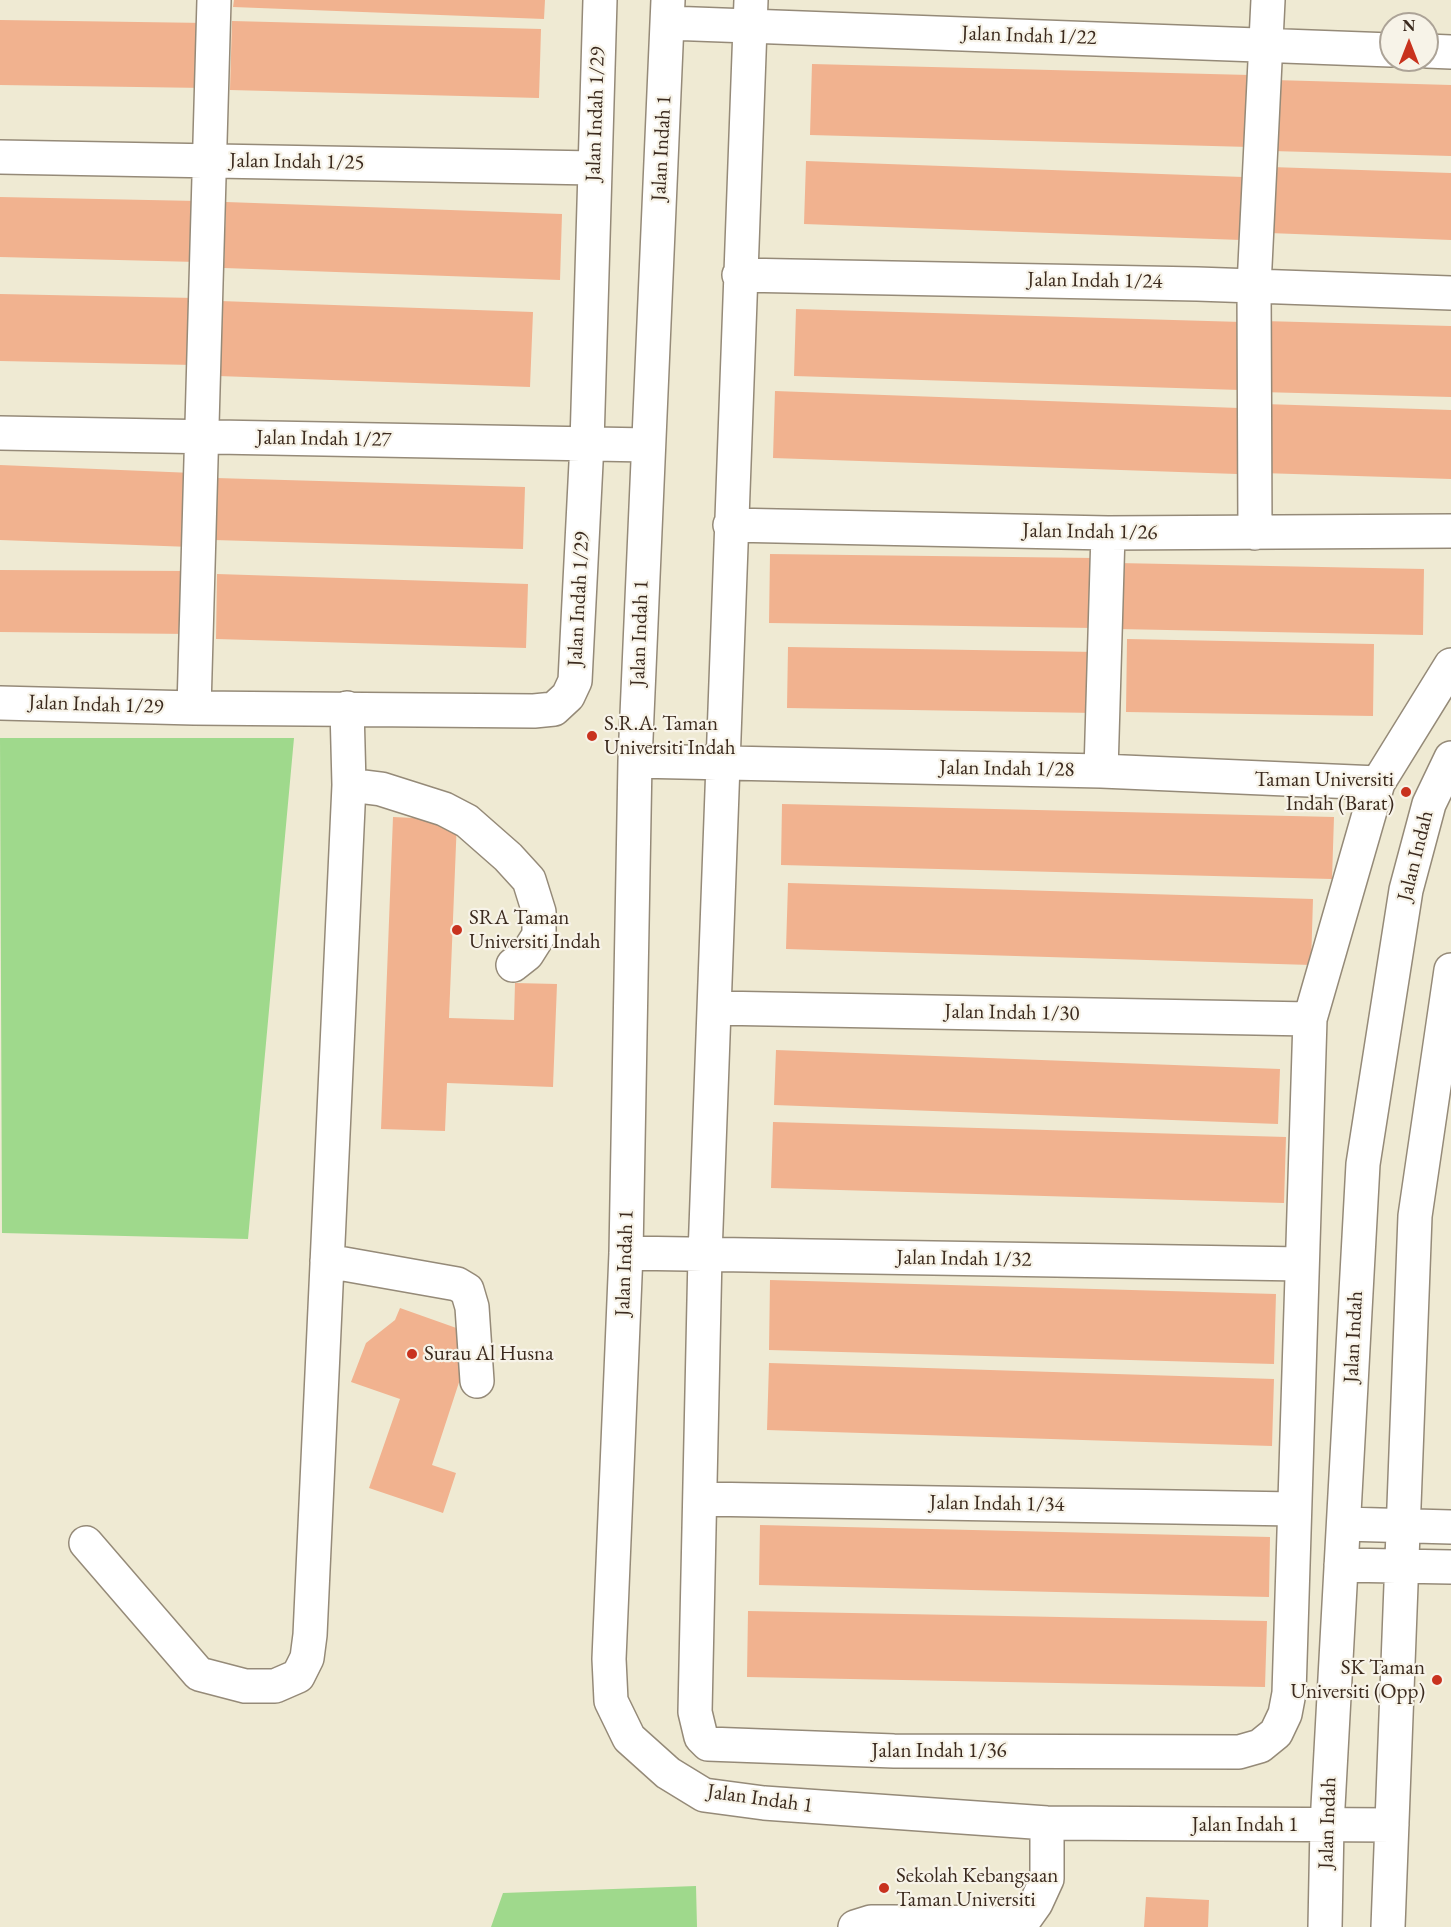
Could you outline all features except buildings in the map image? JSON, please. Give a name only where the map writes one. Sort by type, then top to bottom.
[{"type":"street","points":[[194,708],[214,0]]},
{"type":"street","name":"Jalan Indah 1/29","points":[[0,703],[194,708],[347,708],[439,712],[534,711],[554,709],[568,696],[575,681],[587,444],[600,0]]},
{"type":"street","points":[[1255,533],[1254,286],[1268,0]]},
{"type":"street","name":"Jalan Indah 1/22","points":[[668,11],[751,12],[1266,45],[1379,50]]},
{"type":"street","name":"Jalan Indah 1","points":[[668,11],[635,761],[626,1253],[609,1659],[611,1701],[629,1738],[668,1773],[704,1795],[764,1803],[1047,1824],[1392,1825]]},
{"type":"street","name":"Jalan Indah 1/36","points":[[751,12],[739,275],[705,1254],[696,1680],[696,1726],[700,1737],[717,1746],[894,1751],[1239,1752],[1260,1746],[1276,1733],[1285,1714],[1289,1693],[1294,1509]]},
{"type":"street","name":"Jalan Indah 1/25","points":[[0,157],[594,168]]},
{"type":"street","name":"Jalan Indah 1/24","points":[[739,275],[1254,286],[1451,293]]},
{"type":"street","name":"Jalan Indah 1/27","points":[[0,433],[648,445]]},
{"type":"street","name":"Jalan Indah 1/26","points":[[730,525],[1108,533],[1451,531]]},
{"type":"street","points":[[1101,771],[1108,533]]},
{"type":"street","points":[[1294,1509],[1310,1018],[1378,783],[1451,665]]},
{"type":"street","points":[[86,1543],[199,1674],[245,1686],[275,1686],[298,1676],[307,1658],[310,1635],[349,785],[347,708]]},
{"type":"street","name":"Jalan Indah","points":[[1325,1927],[1328,1825],[1363,1164],[1406,890],[1429,804],[1451,759]]},
{"type":"street","name":"Jalan Indah 1/28","points":[[635,761],[1101,771],[1378,783]]},
{"type":"street","points":[[349,785],[381,789],[444,809],[467,821],[508,857],[529,880],[539,912],[539,935],[526,954],[513,964]]},
{"type":"street","points":[[1388,1927],[1415,1216],[1451,970]]},
{"type":"street","name":"Jalan Indah 1/30","points":[[715,1008],[1310,1018]]},
{"type":"street","name":"Jalan Indah 1/32","points":[[626,1253],[1302,1264]]},
{"type":"street","points":[[327,1261],[457,1284],[467,1290],[472,1307],[477,1381]]},
{"type":"street","name":"Jalan Indah 1/34","points":[[700,1499],[1294,1509]]},
{"type":"street","points":[[1344,1524],[1451,1527]]},
{"type":"street","points":[[1341,1565],[1451,1567]]},
{"type":"street","points":[[855,1927],[871,1922],[1019,1925],[1036,1904],[1047,1879],[1047,1824]]},
{"type":"green space","points":[[0,738],[294,738],[248,1239],[2,1233]]},
{"type":"green space","points":[[696,1886],[697,1927],[491,1927],[503,1893]]},
{"type":"place","name":"S.R.A. Taman Universiti Indah","points":[[592,736]]},
{"type":"place","name":"Taman Universiti Indah (Barat)","points":[[1406,792]]},
{"type":"place","name":"SRA Taman Universiti Indah","points":[[457,930]]},
{"type":"place","name":"Surau Al Husna","points":[[412,1354]]},
{"type":"place","name":"SK Taman Universiti (Opp)","points":[[1437,1680]]},
{"type":"place","name":"Sekolah Kebangsaan Taman Universiti","points":[[884,1888]]}]
